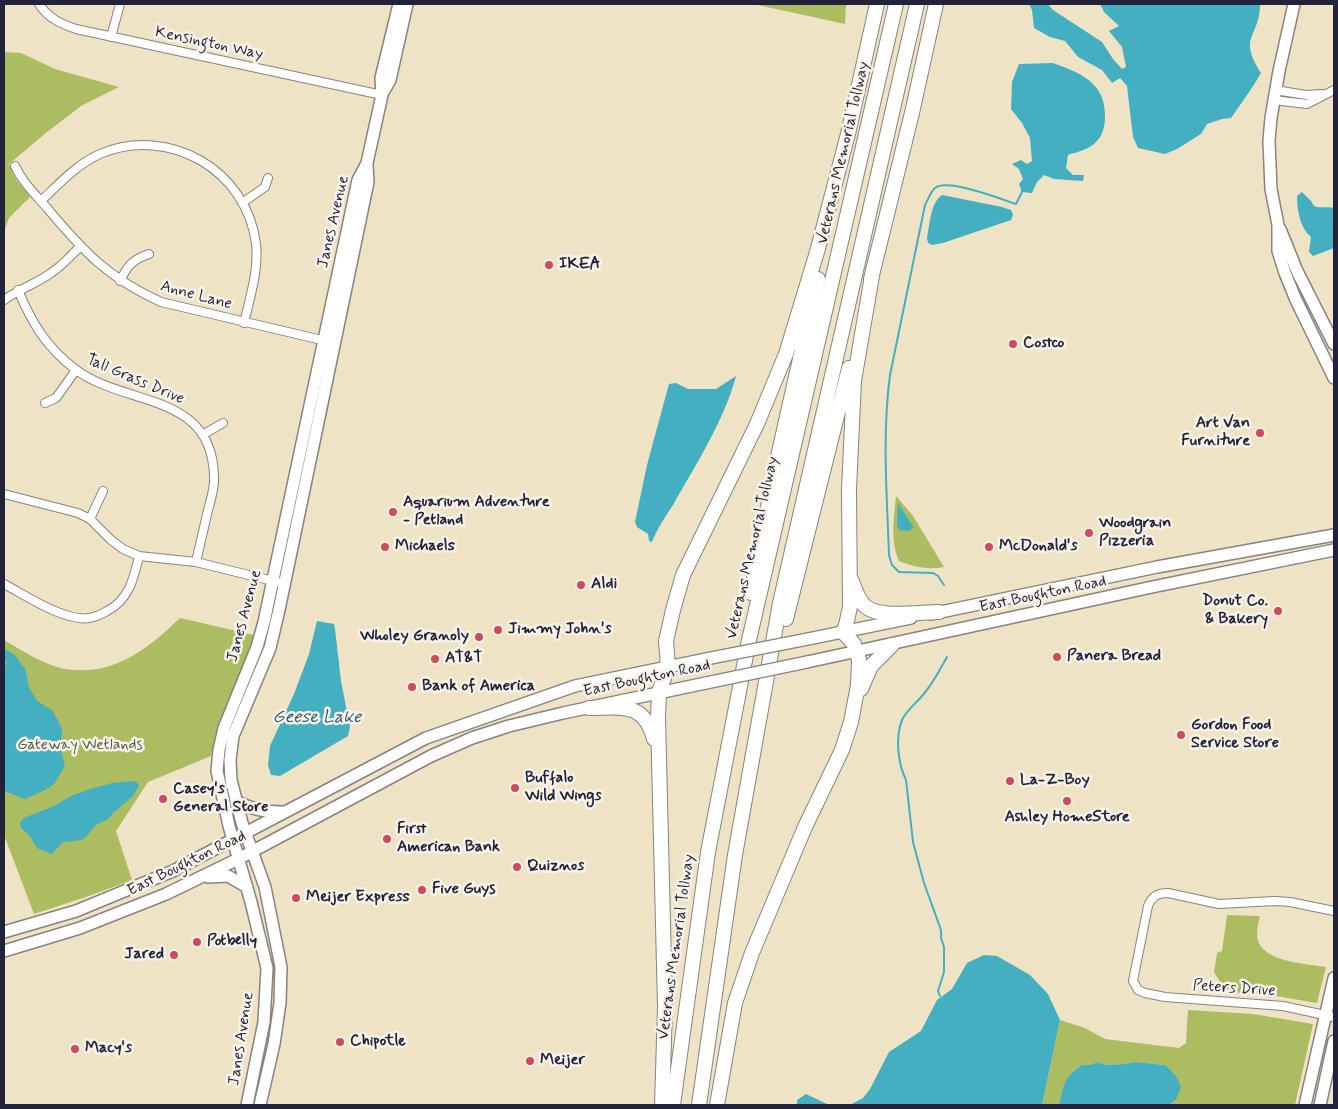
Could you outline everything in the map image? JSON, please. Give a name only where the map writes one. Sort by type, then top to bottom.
[{"type":"highway","points":[[662,1105],[665,1007],[658,754],[660,692],[668,666],[666,641],[672,610],[683,575],[757,424],[786,354],[817,252],[848,134],[877,4]]},
{"type":"highway","name":"Veterans Memorial Tollway","points":[[673,1105],[708,852],[749,640],[896,4]]},
{"type":"highway","points":[[699,1105],[735,855],[780,603],[917,4]]},
{"type":"highway","points":[[770,659],[784,625],[912,113],[936,4]]},
{"type":"highway","points":[[749,640],[748,609],[756,562],[844,160],[848,134]]},
{"type":"highway","points":[[717,1105],[735,1003],[752,953],[805,827],[842,750],[852,722],[856,701],[858,685],[857,652],[854,644],[843,632],[849,614],[849,489],[854,381],[873,270]]},
{"type":"highway","points":[[849,572],[861,601],[871,610],[888,614],[939,612]]},
{"type":"highway","points":[[856,701],[871,666],[892,645]]},
{"type":"highway","points":[[589,708],[627,708],[642,716],[651,727],[658,754]]},
{"type":"main road","name":"Janes Avenue","points":[[382,95],[381,78],[398,4]]},
{"type":"main road","name":"Janes Avenue","points":[[260,1105],[274,1044],[280,1003],[281,966],[265,887],[236,801],[231,780],[230,760],[233,736],[270,648],[296,533],[358,180],[367,163],[382,95],[390,80],[407,4]]},
{"type":"main road","points":[[1294,4],[1274,95],[1269,141],[1270,169],[1278,225],[1278,251],[1296,300],[1334,378]]},
{"type":"main road","points":[[1278,225],[1302,281],[1334,344]]},
{"type":"main road","name":"Janes Avenue","points":[[247,1105],[264,1022],[267,968],[218,776],[219,750],[230,711],[257,647],[329,341]]},
{"type":"main road","name":"East Boughton Road","points":[[4,932],[76,911],[173,872],[426,738],[575,686],[1156,567],[1334,534]]},
{"type":"main road","name":"East Boughton Road","points":[[4,951],[80,928],[128,910],[238,859],[431,756],[472,738],[509,726],[660,692],[892,645],[1152,587],[1334,550]]},
{"type":"main road","points":[[236,801],[256,810],[286,812]]},
{"type":"main road","points":[[196,879],[228,876],[247,887]]},
{"type":"main road","points":[[1305,1105],[1330,1016],[1334,978]]},
{"type":"main road","points":[[1320,1105],[1334,1040]]},
{"type":"street","name":"Kensington Way","points":[[39,4],[50,17],[65,25],[111,37],[382,95]]},
{"type":"street","points":[[111,37],[120,4]]},
{"type":"street","points":[[1274,95],[1307,104],[1330,91]]},
{"type":"street","points":[[41,201],[86,161],[101,154],[133,145],[171,148],[194,157],[220,173],[229,183],[242,203],[251,224],[256,246],[253,282],[244,322]]},
{"type":"street","name":"Anne Lane","points":[[15,166],[21,180],[80,247],[98,264],[139,293],[161,302],[329,341]]},
{"type":"street","points":[[242,203],[265,187],[268,178]]},
{"type":"street","points":[[4,300],[18,290],[39,281],[52,272],[80,247]]},
{"type":"street","points":[[120,281],[129,265],[138,258],[149,254]]},
{"type":"street","name":"Tall Grass Drive","points":[[18,290],[29,317],[46,343],[76,370],[100,383],[168,406],[187,418],[204,434]]},
{"type":"street","points":[[45,403],[56,398],[76,370]]},
{"type":"street","points":[[196,562],[214,486],[210,452],[204,434],[222,423]]},
{"type":"street","points":[[90,519],[103,491]]},
{"type":"street","points":[[4,494],[70,511],[90,519],[110,539],[122,548],[139,556],[196,562],[285,584]]},
{"type":"street","points":[[4,584],[58,612],[73,617],[88,618],[115,607],[125,596],[131,586],[139,556]]},
{"type":"street","name":"Peters Drive","points":[[1330,1016],[1267,1004],[1165,997],[1138,990],[1133,981],[1148,906],[1155,896],[1168,893],[1219,904],[1290,902],[1334,911]]},
{"type":"green space","points":[[753,4],[846,4],[845,24]]},
{"type":"green space","points":[[4,52],[21,53],[55,69],[119,87],[81,106],[9,164],[15,178],[30,197],[9,218],[4,232]]},
{"type":"green space","points":[[896,496],[913,516],[944,567],[921,567],[899,561],[894,545]]},
{"type":"green space","name":"Gateway Wetlands","points":[[180,618],[254,635],[219,725],[211,756],[148,782],[116,831],[132,880],[34,914],[4,835],[4,640],[34,657],[59,668],[99,669],[129,658],[156,640]]},
{"type":"green space","points":[[1227,915],[1260,916],[1257,937],[1263,949],[1270,954],[1289,961],[1326,967],[1317,1003],[1270,995],[1218,991],[1219,980],[1214,972],[1217,953],[1222,951]]},
{"type":"green space","points":[[1188,1010],[1253,1014],[1313,1024],[1295,1105],[1168,1105],[1176,1100],[1165,1065],[1136,1062],[1107,1065],[1097,1062],[1090,1065],[1082,1065],[1068,1078],[1059,1105],[1042,1105],[1060,1020],[1085,1028],[1105,1039],[1179,1048],[1186,1043]]},
{"type":"water","points":[[1029,4],[1048,4],[1053,10],[1102,42],[1122,69],[1126,67],[1122,47],[1109,31],[1119,26],[1104,12],[1100,4],[1260,4],[1257,24],[1250,43],[1254,61],[1261,73],[1231,118],[1207,124],[1201,134],[1165,154],[1138,148],[1133,137],[1127,86],[1120,78],[1112,83],[1102,70],[1078,57],[1065,41],[1050,37],[1034,28],[1032,10]]},
{"type":"water","points":[[1053,63],[1082,76],[1096,88],[1104,105],[1104,127],[1098,140],[1090,147],[1068,155],[1066,168],[1073,175],[1084,175],[1083,181],[1054,179],[1044,175],[1037,182],[1032,193],[1022,192],[1019,184],[1023,179],[1019,169],[1012,164],[1021,160],[1027,164],[1032,161],[1030,138],[1022,123],[1011,109],[1012,82],[1019,64]]},
{"type":"water","points":[[1302,192],[1314,206],[1334,208],[1334,248],[1313,256],[1309,252],[1311,237],[1304,229],[1299,213],[1297,196]]},
{"type":"water","points":[[942,195],[1002,207],[1011,210],[1013,215],[1011,220],[932,245],[928,243],[927,238],[930,221],[935,204]]},
{"type":"water","points":[[736,376],[725,409],[709,442],[652,542],[649,541],[648,534],[637,527],[635,522],[647,465],[669,384],[676,383],[688,389],[716,389]]},
{"type":"water","points":[[898,503],[914,528],[908,531],[899,530],[897,525]]},
{"type":"water","name":"Geese Lake","points":[[317,621],[334,624],[341,681],[350,727],[348,736],[280,776],[271,775],[268,765],[270,746],[294,694],[309,654]]},
{"type":"water","points":[[4,649],[14,654],[25,669],[29,687],[37,701],[53,711],[62,729],[61,750],[65,766],[54,784],[25,799],[4,791],[4,668],[7,662],[4,661]]},
{"type":"water","points":[[137,782],[139,786],[133,796],[108,819],[96,825],[84,839],[63,842],[52,854],[37,848],[29,835],[21,828],[20,822],[24,818],[54,806],[71,796],[112,783]]},
{"type":"water","points":[[984,955],[997,956],[1030,975],[1048,994],[1060,1020],[1042,1105],[850,1105],[863,1098],[870,1089],[889,1052],[921,1031],[937,1000],[952,989],[967,963]]},
{"type":"water","points":[[1097,1062],[1107,1065],[1136,1062],[1165,1065],[1176,1076],[1181,1087],[1176,1100],[1168,1105],[1059,1105],[1063,1087],[1071,1074],[1082,1065],[1090,1065]]},
{"type":"water","points":[[806,1094],[829,1105],[797,1105],[797,1100]]},
{"type":"waterway","points":[[944,585],[938,576],[933,573],[899,572],[892,565],[889,555],[886,488],[886,420],[890,375],[925,205],[932,191],[942,186],[962,187],[1016,204],[1023,190]]},
{"type":"waterway","points":[[940,996],[938,991],[944,972],[944,947],[941,930],[924,883],[913,842],[906,780],[899,758],[898,742],[902,720],[929,687],[947,657]]},
{"type":"place","name":"IKEA","points":[[549,265]]},
{"type":"place","name":"Costco","points":[[1013,344]]},
{"type":"place","name":"Art Van Furniture","points":[[1260,433]]},
{"type":"place","name":"Aquarium Adventure - Petland","points":[[393,512]]},
{"type":"place","name":"Woodgrain Pizzeria","points":[[1089,533]]},
{"type":"place","name":"Michaels","points":[[385,547]]},
{"type":"place","name":"McDonald's","points":[[989,547]]},
{"type":"place","name":"Aldi","points":[[581,585]]},
{"type":"place","name":"Donut Co. & Bakery","points":[[1278,611]]},
{"type":"place","name":"Jimmy John's","points":[[498,630]]},
{"type":"place","name":"Wholey Granoly","points":[[479,637]]},
{"type":"place","name":"Panera Bread","points":[[1057,657]]},
{"type":"place","name":"AT&T","points":[[435,659]]},
{"type":"place","name":"Bank of America","points":[[412,687]]},
{"type":"place","name":"Gordon Food Service Store","points":[[1181,735]]},
{"type":"place","name":"La-Z-Boy","points":[[1010,781]]},
{"type":"place","name":"Buffalo Wild Wings","points":[[515,788]]},
{"type":"place","name":"Casey's General Store","points":[[163,799]]},
{"type":"place","name":"Ashley HomeStore","points":[[1067,801]]},
{"type":"place","name":"First American Bank","points":[[387,839]]},
{"type":"place","name":"Quiznos","points":[[517,867]]},
{"type":"place","name":"Five Guys","points":[[422,890]]},
{"type":"place","name":"Meijer Express","points":[[296,898]]},
{"type":"place","name":"Potbelly","points":[[197,942]]},
{"type":"place","name":"Jared","points":[[174,955]]},
{"type":"place","name":"Chipotle","points":[[340,1042]]},
{"type":"place","name":"Macy's","points":[[75,1049]]},
{"type":"place","name":"Meijer","points":[[530,1061]]}]
